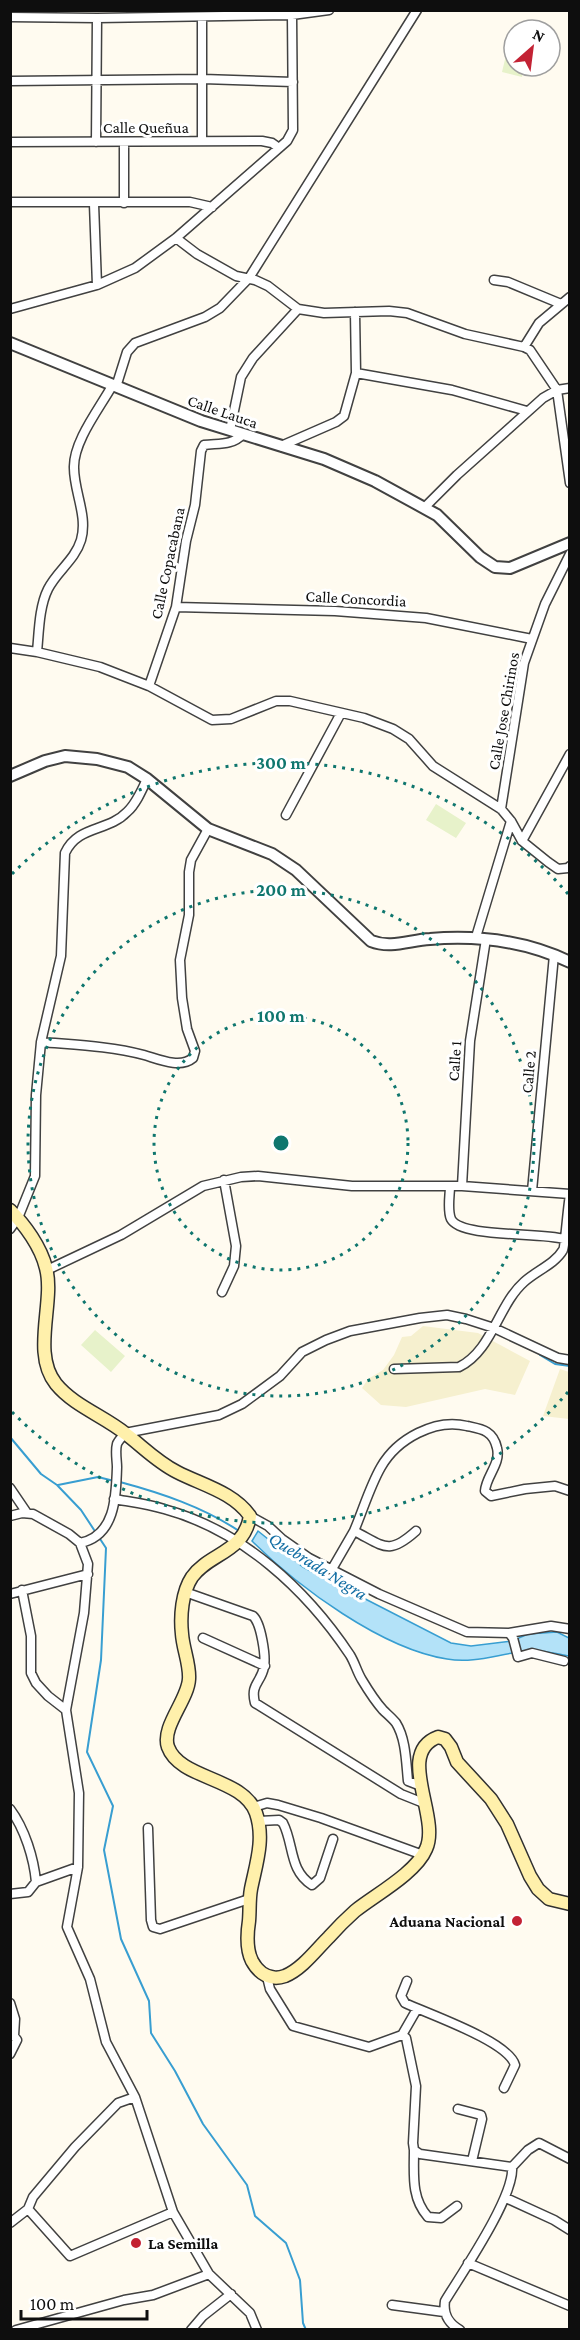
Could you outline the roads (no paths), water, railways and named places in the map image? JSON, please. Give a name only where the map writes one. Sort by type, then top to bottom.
[{"type":"main road","points":[[14,1214],[41,1253],[47,1270],[45,1345],[47,1365],[54,1381],[67,1396],[125,1433],[150,1455],[176,1472],[223,1493],[242,1506],[244,1530],[199,1569],[192,1577],[185,1592],[182,1634],[189,1679],[186,1692],[167,1733],[168,1748],[175,1758],[232,1789],[254,1807],[259,1821],[260,1841],[258,1862],[249,1899],[248,1947],[256,1969],[267,1977],[283,1977],[295,1971],[353,1913],[410,1869],[423,1855],[430,1838],[430,1823],[421,1786],[419,1769],[421,1753],[431,1739],[438,1737],[445,1739],[463,1770],[491,1799],[507,1824],[538,1889],[549,1899],[570,1904]]},
{"type":"street","points":[[10,16],[98,18],[138,14],[292,15],[329,10]]},
{"type":"street","points":[[37,652],[40,621],[48,589],[76,552],[82,537],[84,519],[75,484],[75,451],[114,387],[127,352],[135,343],[205,317],[227,303],[249,278],[417,10]]},
{"type":"street","points":[[10,309],[97,285],[135,268],[176,238],[287,141],[293,130],[292,15]]},
{"type":"street","points":[[202,16],[202,141]]},
{"type":"street","points":[[96,142],[98,18]]},
{"type":"street","points":[[10,81],[203,79],[293,82]]},
{"type":"street","name":"Calle Queñua","points":[[10,142],[262,141],[272,143],[279,148]]},
{"type":"street","points":[[124,142],[124,202]]},
{"type":"street","points":[[10,202],[94,204],[190,202],[212,207]]},
{"type":"street","points":[[94,204],[97,285]]},
{"type":"street","points":[[176,238],[197,254],[236,276],[249,278],[268,286],[298,309],[324,313],[389,311],[407,313],[465,334],[524,347],[536,357],[557,390],[570,483]]},
{"type":"street","points":[[494,280],[508,282],[561,304]]},
{"type":"street","points":[[524,347],[539,323],[570,297]]},
{"type":"street","points":[[230,430],[241,377],[253,358],[298,309]]},
{"type":"street","points":[[281,446],[336,422],[344,416],[356,373],[355,312]]},
{"type":"street","name":"Calle Lauca","points":[[10,343],[201,421],[354,471],[425,507],[456,531],[480,557],[495,567],[510,568],[570,543]]},
{"type":"street","points":[[356,373],[452,390],[527,411]]},
{"type":"street","points":[[425,507],[527,411],[557,390],[570,388]]},
{"type":"street","name":"Calle Copacabana","points":[[149,686],[176,607],[186,541],[192,525],[204,445],[226,444],[237,440],[243,434]]},
{"type":"street","name":"Calle Jose Chirinos","points":[[501,809],[511,756],[521,679],[545,604],[570,554]]},
{"type":"street","name":"Calle Concordia","points":[[176,607],[335,611],[426,618],[532,639]]},
{"type":"street","points":[[10,648],[100,667],[149,686],[212,720],[231,719],[276,701],[313,705],[393,729],[409,740],[433,766],[501,809],[511,820],[522,841],[558,869],[570,866]]},
{"type":"street","points":[[286,815],[341,713]]},
{"type":"street","points":[[522,841],[570,754]]},
{"type":"street","points":[[10,776],[45,761],[66,756],[113,762],[128,767],[147,779],[208,829],[272,854],[296,870],[371,941],[392,946],[430,939],[481,938],[524,945],[570,962]]},
{"type":"street","points":[[10,1229],[14,1214],[35,1176],[36,1095],[41,1042],[61,956],[65,853],[69,844],[76,837],[113,821],[127,812],[147,779]]},
{"type":"street","name":"Calle 1","points":[[462,1185],[470,1041],[481,938],[511,820]]},
{"type":"street","points":[[41,1042],[114,1047],[173,1063],[184,1063],[193,1058],[195,1051],[185,1019],[180,960],[189,915],[191,860],[208,829]]},
{"type":"street","name":"Calle 2","points":[[532,1191],[554,955]]},
{"type":"street","points":[[47,1270],[121,1235],[203,1186],[224,1180],[258,1176],[352,1186],[462,1185],[570,1194],[564,1239],[566,1244],[559,1257],[523,1282],[494,1328],[467,1363],[459,1367],[394,1369]]},
{"type":"street","points":[[222,1292],[234,1266],[236,1246],[224,1180]]},
{"type":"street","points":[[450,1186],[449,1214],[461,1228],[472,1231],[529,1234],[564,1239]]},
{"type":"street","points":[[80,1543],[92,1541],[102,1532],[111,1515],[117,1469],[117,1444],[125,1433],[205,1419],[242,1404],[280,1376],[302,1352],[350,1331],[447,1315],[494,1328],[549,1354],[570,1360]]},
{"type":"street","points":[[332,1569],[354,1531],[380,1468],[406,1440],[436,1425],[458,1423],[481,1428],[488,1432],[497,1448],[497,1461],[486,1482],[485,1491],[491,1496],[555,1486],[570,1491]]},
{"type":"street","points":[[10,1488],[27,1513]]},
{"type":"street","points":[[114,1495],[199,1522],[244,1530],[268,1526],[309,1558],[379,1594],[467,1632],[511,1635],[551,1626],[570,1629]]},
{"type":"street","points":[[10,1516],[27,1513],[44,1519],[80,1543],[88,1563],[84,1613],[66,1710],[79,1793],[78,1868],[67,1927],[90,1979],[106,2042],[135,2097],[173,2212],[208,2274],[250,2313],[257,2330]]},
{"type":"street","points":[[244,1530],[262,1558],[296,1590],[352,1657],[361,1678],[375,1700],[395,1722],[400,1732],[408,1781],[421,1786]]},
{"type":"street","points":[[354,1531],[386,1548],[404,1542],[416,1531]]},
{"type":"street","points":[[10,1594],[88,1574]]},
{"type":"street","points":[[22,1590],[32,1636],[31,1673],[36,1683],[48,1696],[66,1710]]},
{"type":"street","points":[[185,1592],[253,1616],[257,1620],[264,1652],[264,1666],[253,1694],[255,1703],[401,1794],[426,1804]]},
{"type":"street","points":[[511,1635],[518,1657],[532,1653],[564,1661]]},
{"type":"street","points":[[202,1638],[264,1666]]},
{"type":"street","points":[[254,1807],[267,1803],[278,1805],[423,1855]]},
{"type":"street","points":[[10,1809],[22,1832],[34,1866],[36,1882]]},
{"type":"street","points":[[259,1821],[279,1820],[283,1823],[294,1863],[305,1880],[312,1885],[320,1878],[333,1839]]},
{"type":"street","points":[[148,1828],[150,1920],[153,1927],[160,1929],[249,1899]]},
{"type":"street","points":[[10,1894],[28,1892],[36,1882],[78,1868]]},
{"type":"street","points":[[267,1977],[270,1989],[293,2026],[369,2047],[402,2035],[417,2009]]},
{"type":"street","points":[[407,1981],[401,1996],[403,2001],[492,2042],[505,2052],[515,2065],[504,2088]]},
{"type":"street","points":[[10,2003],[16,2028],[12,2037],[17,2040],[10,2054]]},
{"type":"street","points":[[402,2035],[407,2043],[416,2086],[413,2185],[419,2207],[428,2217],[441,2218],[457,2206]]},
{"type":"street","points":[[10,2223],[28,2209],[33,2197],[75,2147],[118,2103],[135,2097]]},
{"type":"street","points":[[458,2109],[481,2115],[472,2161]]},
{"type":"street","points":[[459,2330],[449,2322],[444,2312],[446,2301],[506,2198],[513,2176],[512,2167],[528,2150],[539,2143],[569,2157]]},
{"type":"street","points":[[414,2150],[420,2154],[512,2167]]},
{"type":"street","points":[[506,2198],[570,2230]]},
{"type":"street","points":[[28,2209],[70,2256],[173,2212]]},
{"type":"street","points":[[468,2263],[570,2306]]},
{"type":"street","points":[[16,2330],[124,2300],[153,2295],[208,2274]]},
{"type":"street","points":[[190,2330],[203,2316],[231,2294]]},
{"type":"street","points":[[392,2305],[444,2312]]},
{"type":"water","name":"Quebrada Negra","points":[[258,1531],[303,1567],[451,1643],[471,1646],[512,1641],[528,1634],[557,1632],[569,1638],[569,1656],[534,1651],[458,1660],[422,1653],[396,1643],[342,1614],[293,1577],[252,1541]]},
{"type":"waterway","points":[[540,1355],[555,1364],[570,1366]]},
{"type":"waterway","points":[[10,1437],[41,1474],[57,1485],[81,1510],[106,1548],[101,1660],[87,1752],[113,1806],[104,1850],[121,1939],[149,2001],[151,2033],[175,2071],[203,2124],[247,2185],[255,2216],[286,2243],[300,2280],[303,2323],[306,2330]]},
{"type":"waterway","name":"Quebrada Negra","points":[[58,1485],[98,1477],[114,1481]]},
{"type":"waterway","name":"Quebrada Negra","points":[[120,1482],[181,1502],[239,1531]]},
{"type":"place","name":"Aduana Nacional","points":[[517,1921]]},
{"type":"place","name":"La Semilla","points":[[136,2243]]}]
